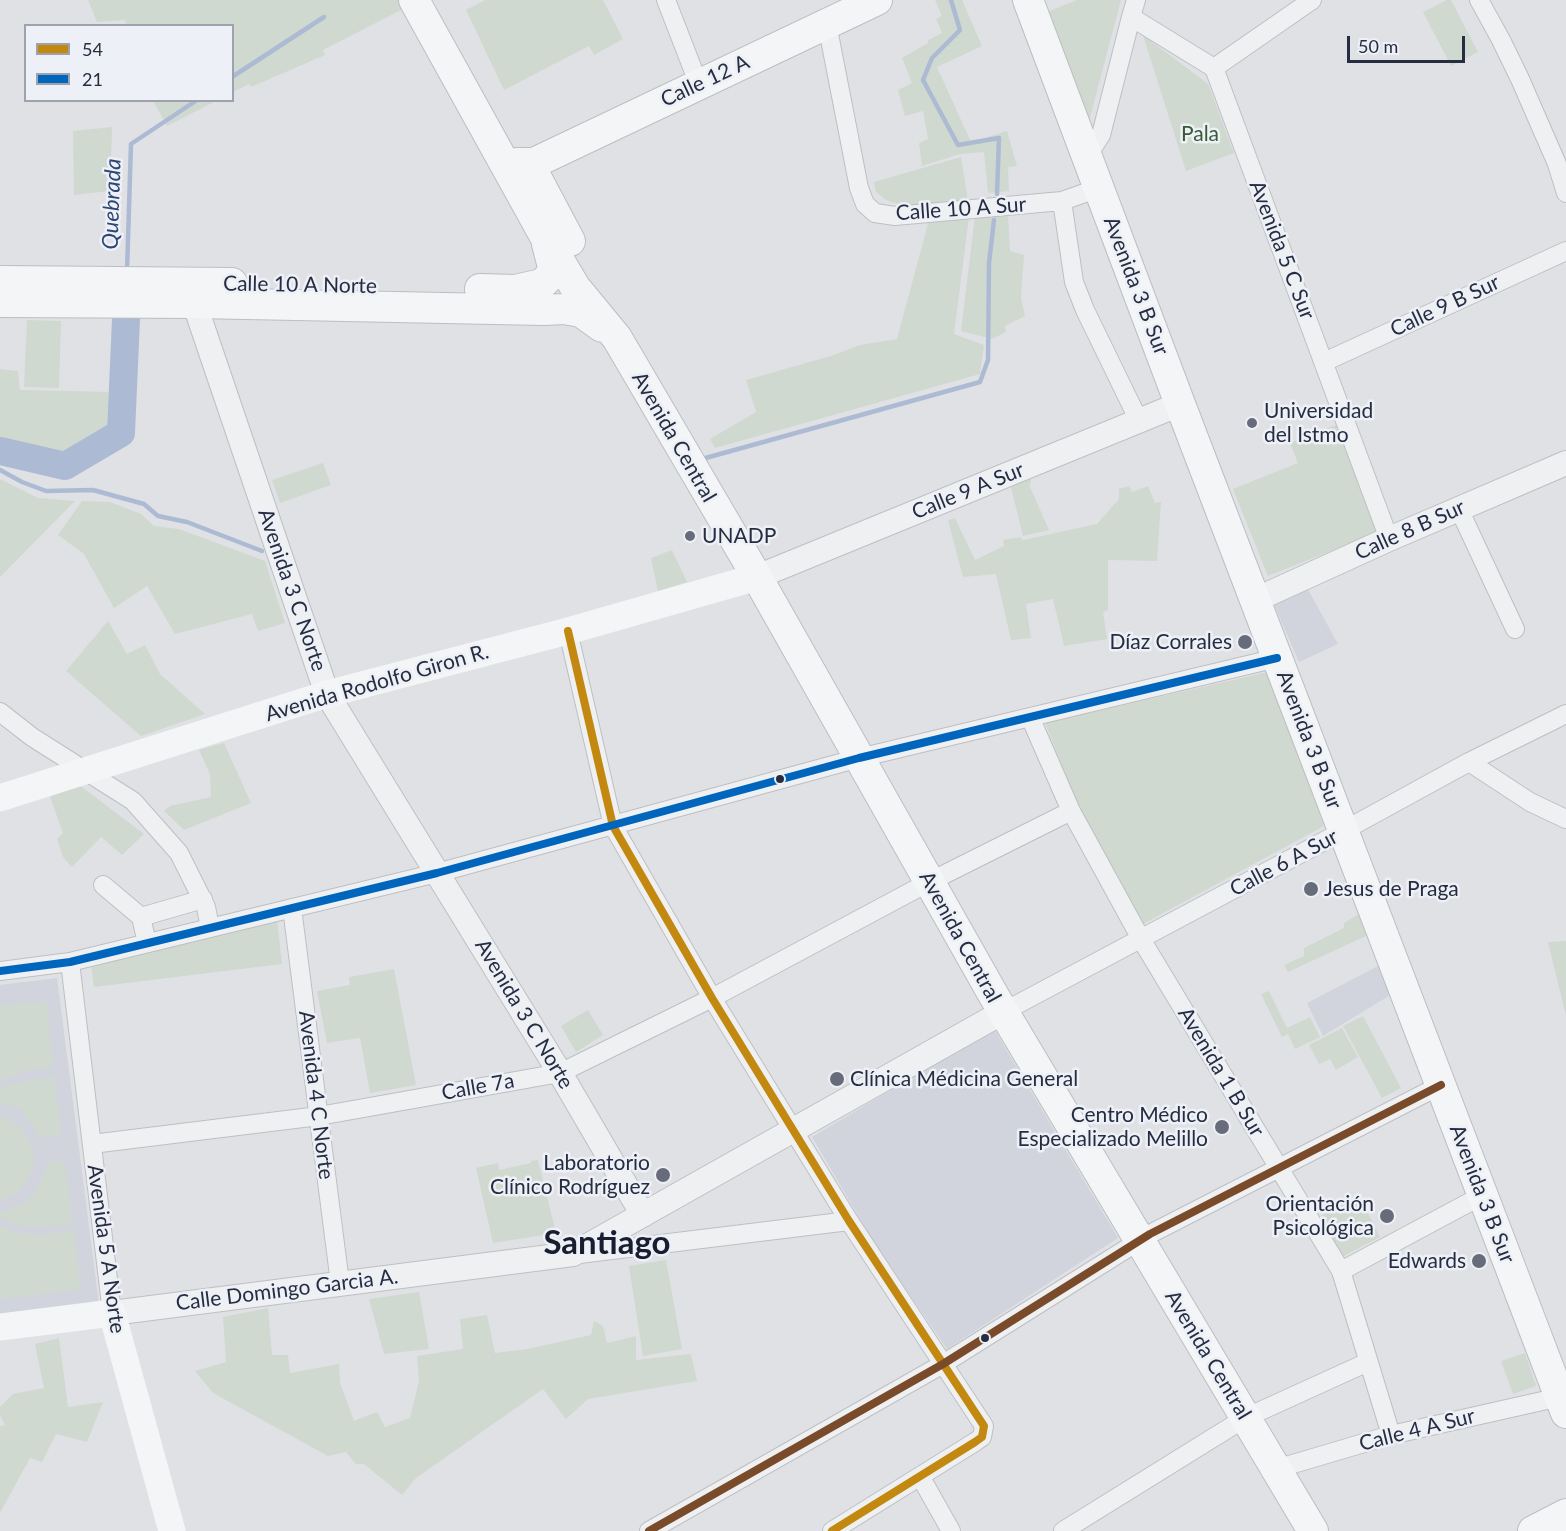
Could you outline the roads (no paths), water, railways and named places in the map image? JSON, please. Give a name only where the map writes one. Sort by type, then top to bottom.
[{"type":"main road","points":[[414,0],[575,287],[617,338]]},
{"type":"main road","points":[[430,0],[525,163],[571,266],[575,287],[567,297],[544,310]]},
{"type":"main road","name":"Calle 12 A","points":[[525,163],[699,85],[877,0]]},
{"type":"main road","name":"Avenida 3 B Sur","points":[[1028,0],[1563,1405]]},
{"type":"main road","points":[[525,163],[536,175],[609,317],[617,338]]},
{"type":"main road","name":"Calle 10 A Norte","points":[[350,296],[515,290],[538,286],[547,281],[553,267],[550,250],[543,233]]},
{"type":"main road","name":"Calle 10 A Norte","points":[[0,281],[196,293],[350,296],[544,310],[564,309],[581,312],[617,338]]},
{"type":"main road","name":"Calle 10 A Norte","points":[[0,302],[196,293]]},
{"type":"main road","name":"Avenida Central","points":[[617,338],[756,577],[1003,1012],[1313,1531]]},
{"type":"main road","name":"Avenida Rodolfo Giron R.","points":[[0,798],[327,694],[568,631],[756,577]]},
{"type":"main road","name":"Calle Domingo Garcia A.","points":[[0,1328],[112,1313]]},
{"type":"main road","name":"Avenida 5 A Norte","points":[[112,1313],[172,1531]]},
{"type":"main road","points":[[1533,1531],[1566,1514]]},
{"type":"street","points":[[666,0],[699,85]]},
{"type":"street","points":[[1087,157],[1101,135],[1133,8],[1214,68],[1312,0]]},
{"type":"street","points":[[1479,0],[1502,40],[1561,162],[1566,193]]},
{"type":"street","name":"Calle 10 A Sur","points":[[827,24],[859,188],[866,204],[875,213],[895,216],[1062,201],[1099,188]]},
{"type":"street","name":"Avenida 5 C Sur","points":[[1214,68],[1389,539]]},
{"type":"street","points":[[1062,201],[1074,282],[1085,310],[1139,421]]},
{"type":"street","name":"Calle 9 B Sur","points":[[1323,362],[1566,251]]},
{"type":"street","name":"Avenida 3 C Norte","points":[[196,293],[327,694],[560,1073],[643,1215]]},
{"type":"street","name":"Calle 9 A Sur","points":[[756,577],[1180,404]]},
{"type":"street","name":"Calle 8 B Sur","points":[[1255,600],[1389,539],[1566,463]]},
{"type":"street","points":[[1460,509],[1515,629]]},
{"type":"street","points":[[568,631],[613,826],[712,998],[849,1221],[984,1426],[982,1437],[832,1531]]},
{"type":"street","points":[[0,971],[70,962],[437,873],[859,758],[1277,658]]},
{"type":"street","points":[[0,712],[32,737],[133,801],[179,852],[203,899],[210,928]]},
{"type":"street","name":"Calle 6 A Sur","points":[[1003,1012],[1344,831],[1468,762],[1566,714]]},
{"type":"street","name":"Avenida 1 B Sur","points":[[1030,717],[1071,811],[1141,939],[1341,1271],[1391,1435]]},
{"type":"street","points":[[1468,762],[1530,802],[1566,819]]},
{"type":"street","name":"Calle 7a","points":[[92,1144],[319,1116],[560,1073],[712,998],[929,882],[1071,811]]},
{"type":"street","points":[[103,885],[141,917],[147,943]]},
{"type":"street","points":[[141,917],[203,899]]},
{"type":"street","name":"Avenida 4 C Norte","points":[[292,908],[340,1283]]},
{"type":"street","name":"Avenida 5 A Norte","points":[[70,962],[112,1313]]},
{"type":"street","name":"Calle Domingo Garcia A.","points":[[573,1254],[1003,1012]]},
{"type":"street","points":[[649,1531],[681,1523],[943,1364],[1139,1240],[1441,1085]]},
{"type":"street","points":[[1341,1271],[1483,1195]]},
{"type":"street","name":"Calle Domingo Garcia A.","points":[[112,1313],[849,1221]]},
{"type":"street","points":[[1063,1531],[1245,1418],[1368,1362]]},
{"type":"street","name":"Calle 4 A Sur","points":[[1276,1469],[1391,1435],[1563,1405]]},
{"type":"street","points":[[920,1476],[951,1531]]},
{"type":"waterway","points":[[951,0],[960,30],[932,58],[923,80],[958,145],[999,138],[997,194]]},
{"type":"waterway","name":"Quebrada","points":[[234,76],[324,17]]},
{"type":"waterway","name":"Quebrada","points":[[127,271],[131,144],[194,102]]},
{"type":"waterway","points":[[702,459],[980,382],[988,360],[989,263],[994,220]]},
{"type":"waterway","points":[[0,451],[65,466],[121,433],[126,319]]},
{"type":"waterway","points":[[0,470],[46,491],[93,490],[144,504],[158,516],[187,522],[262,551]]},
{"type":"place","name":"Universidad del Istmo","points":[[1252,423]]},
{"type":"place","name":"UNADP","points":[[690,536]]},
{"type":"place","name":"Díaz Corrales","points":[[1245,642]]},
{"type":"place","name":"Jesus de Praga","points":[[1311,889]]},
{"type":"place","name":"Clínica Médicina General","points":[[837,1079]]},
{"type":"place","name":"Centro Médico Especializado Melillo","points":[[1222,1127]]},
{"type":"place","name":"Laboratorio Clínico Rodríguez","points":[[663,1175]]},
{"type":"place","name":"Orientación Psicológica","points":[[1387,1216]]},
{"type":"place","name":"Edwards","points":[[1479,1261]]},
{"type":"district","name":"Santiago","points":[[607,1243]]},
{"type":"park label","name":"Pala","points":[[1200,134]]}]
